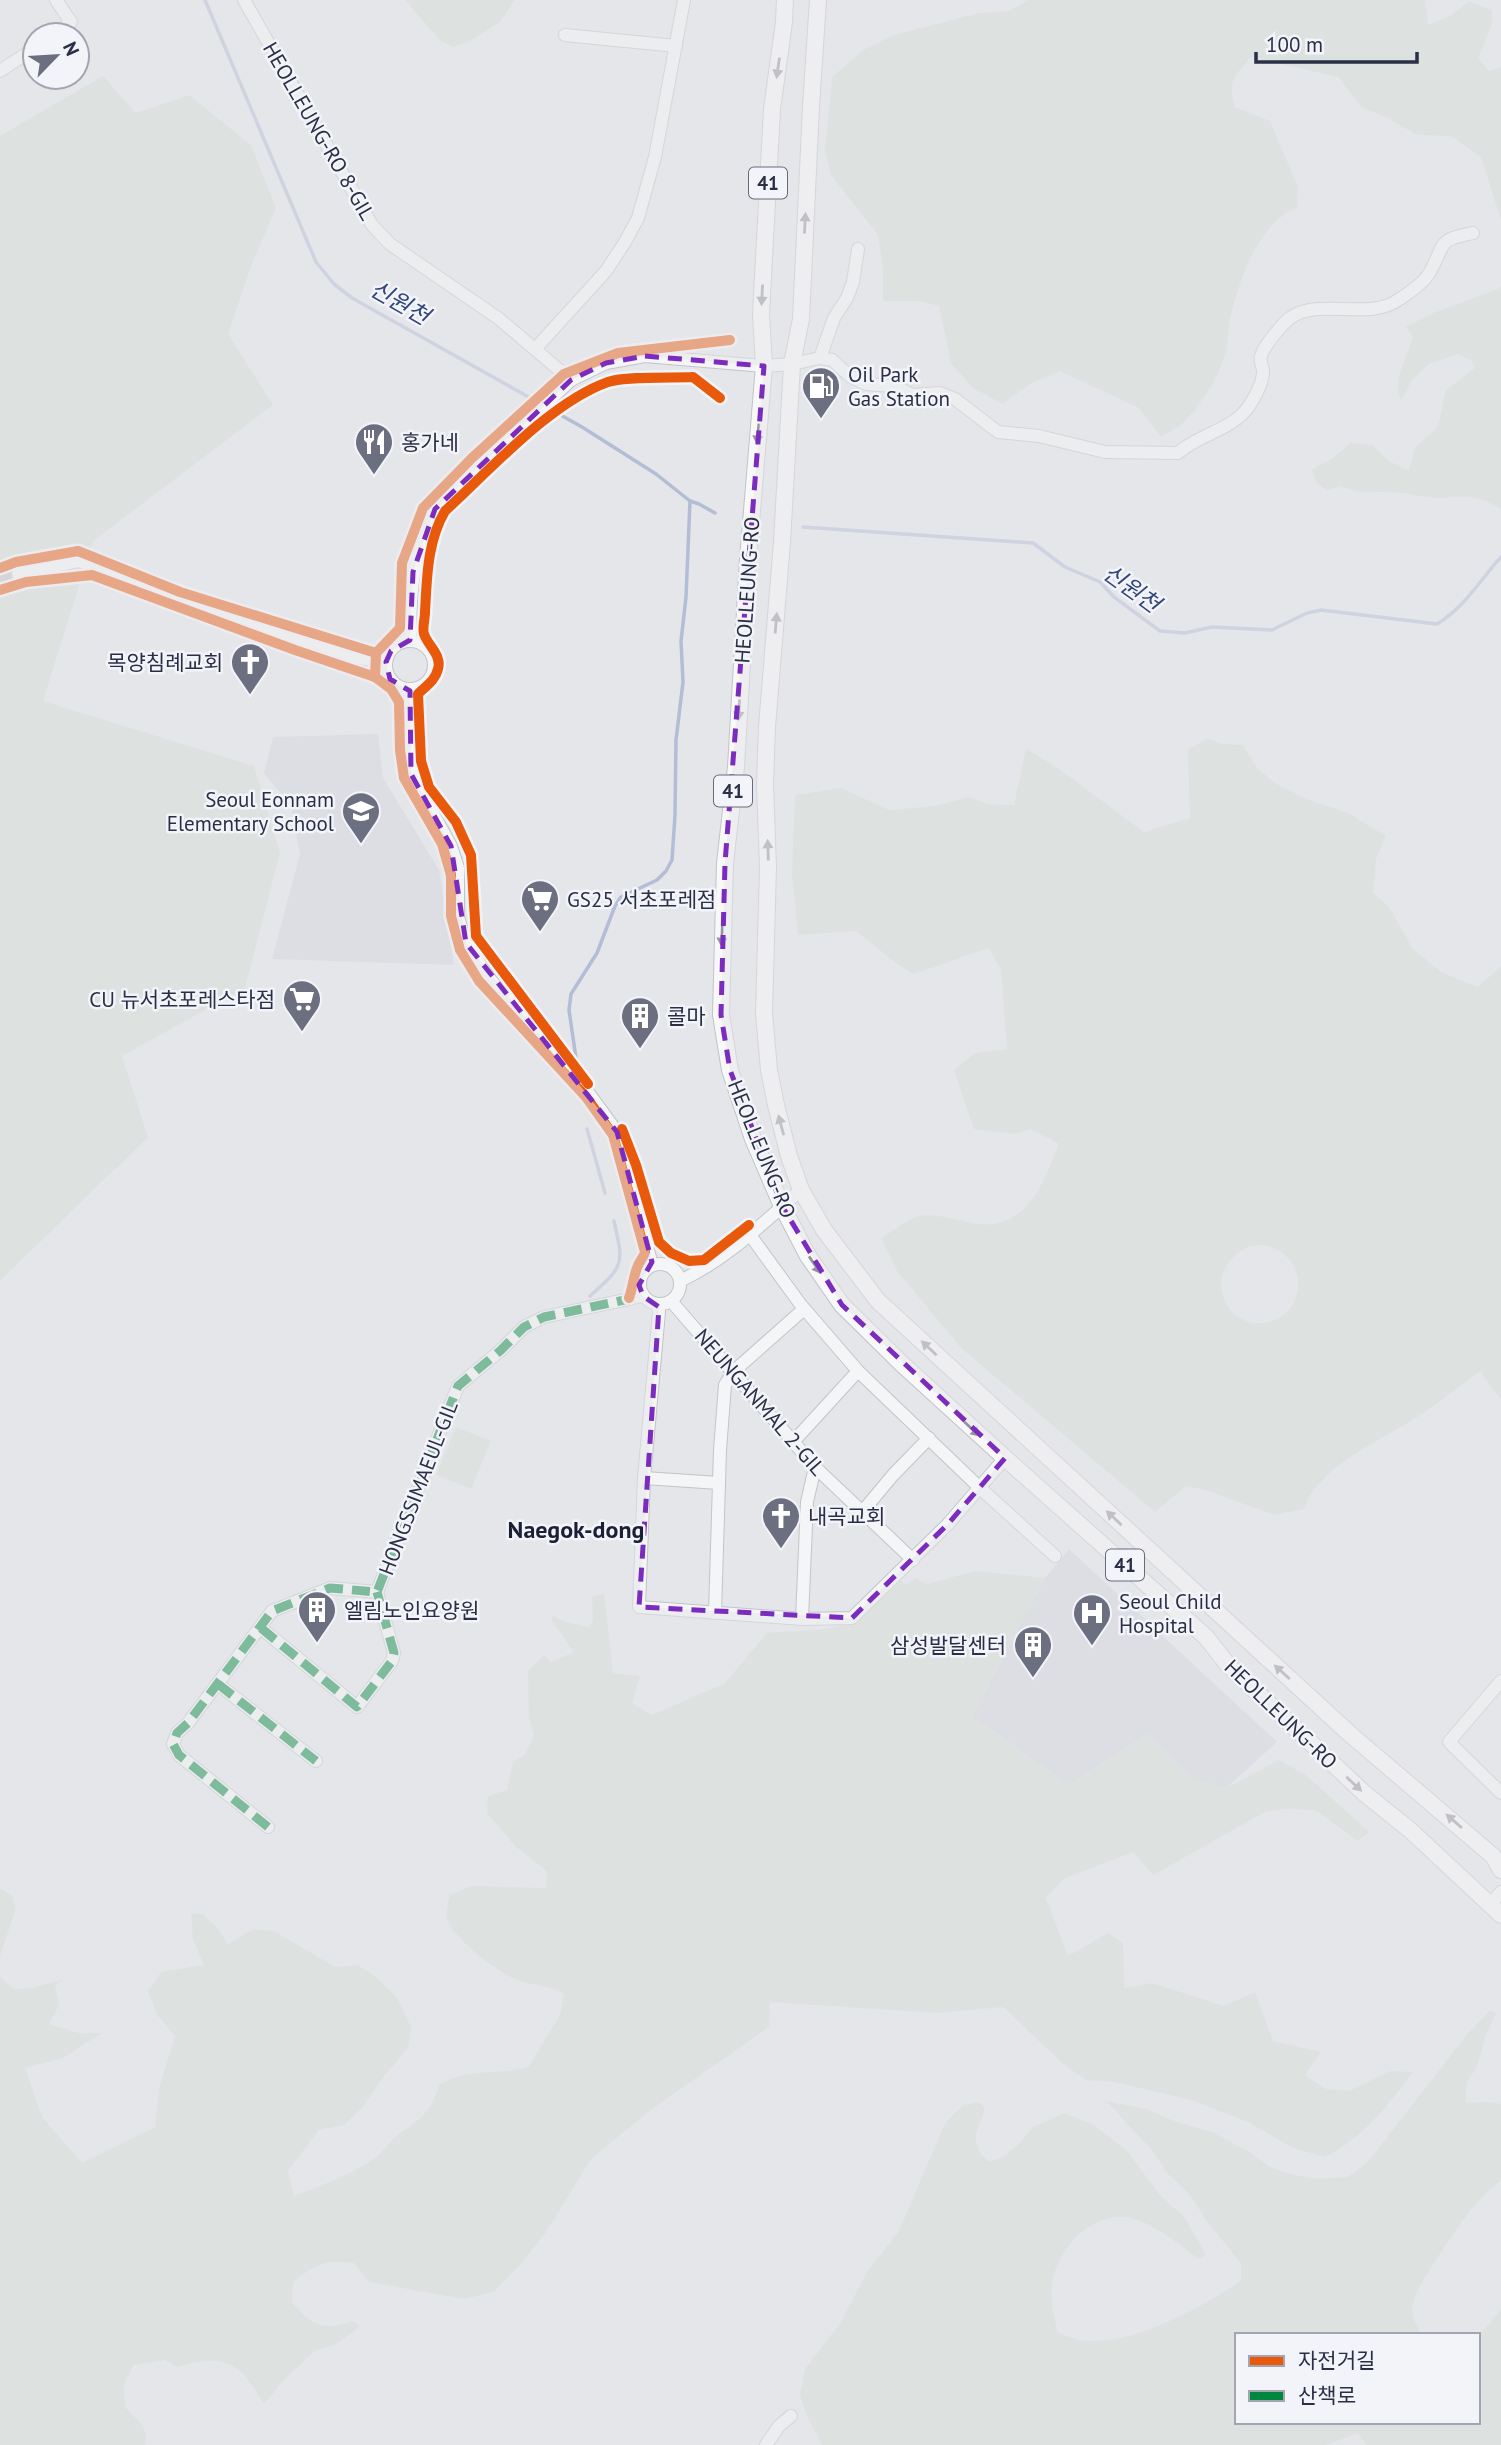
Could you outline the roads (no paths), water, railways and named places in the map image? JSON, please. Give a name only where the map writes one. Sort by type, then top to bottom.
[{"type":"main road","name":"HEOLLEUNG-RO","points":[[785,0],[772,108],[761,314],[764,366],[748,559],[736,767],[725,863],[721,1015],[730,1070],[753,1139],[782,1206],[808,1256],[842,1305],[1005,1458],[1206,1637],[1227,1665],[1364,1793],[1497,1904]]},
{"type":"main road","name":"HEOLLEUNG-RO","points":[[818,0],[801,319],[792,364],[765,784],[768,867],[764,1013],[769,1070],[789,1156],[801,1190],[824,1230],[878,1301],[1351,1735],[1493,1856],[1501,1870]]},
{"type":"street","points":[[56,0],[71,21]]},
{"type":"street","name":"HEOLLEUNG-RO 8-GIL","points":[[244,0],[372,225],[390,244],[498,318],[571,380]]},
{"type":"street","points":[[535,349],[606,271],[638,218],[655,157],[684,0]]},
{"type":"street","points":[[565,35],[676,46]]},
{"type":"street","points":[[0,71],[21,57]]},
{"type":"street","points":[[410,640],[413,572],[421,536],[435,509],[571,380],[606,363],[645,356],[764,366],[820,358],[832,360],[851,377],[866,384],[893,386],[914,395],[940,393],[955,399],[998,432],[1039,436],[1105,452],[1178,453],[1188,444],[1234,421],[1248,407],[1259,387],[1263,371],[1261,353],[1289,318],[1302,312],[1325,309],[1362,307],[1375,310],[1388,307],[1430,274],[1442,243],[1453,237],[1474,233]]},
{"type":"street","points":[[820,358],[834,318],[847,298],[853,282],[858,249]]},
{"type":"street","points":[[18,574],[79,561],[288,636],[352,657],[386,662]]},
{"type":"street","points":[[410,640],[427,646],[434,661],[432,676],[426,682],[410,689],[390,679],[386,672],[386,662],[397,645],[410,640]]},
{"type":"street","points":[[410,689],[407,744],[411,774],[451,846],[458,868],[458,917],[466,943],[489,978],[590,1095],[617,1132],[652,1265]]},
{"type":"street","points":[[680,1281],[729,1254],[801,1190]]},
{"type":"street","points":[[750,1234],[804,1309],[858,1371],[1055,1556]]},
{"type":"street","points":[[652,1265],[670,1266],[680,1281],[678,1294],[671,1301],[657,1304],[643,1296],[640,1291],[642,1272],[652,1265]]},
{"type":"street","name":"HONGSSIMAEUL-GIL","points":[[261,1628],[358,1707],[392,1661],[394,1653],[377,1592],[458,1386],[524,1327],[544,1317],[643,1296]]},
{"type":"street","name":"NEUNGANMAL 2-GIL","points":[[671,1301],[815,1467],[913,1560]]},
{"type":"street","points":[[657,1304],[659,1312],[644,1478],[639,1607],[803,1619],[852,1618],[913,1560],[1005,1458]]},
{"type":"street","points":[[715,1613],[725,1385],[734,1371],[804,1309]]},
{"type":"street","points":[[793,1442],[858,1371]]},
{"type":"street","points":[[862,1512],[929,1438]]},
{"type":"street","points":[[803,1619],[807,1502],[815,1467]]},
{"type":"street","points":[[644,1478],[719,1483]]},
{"type":"street","name":"HONGSSIMAEUL-GIL","points":[[268,1827],[179,1755],[173,1744],[177,1733],[218,1684],[272,1611],[330,1588],[377,1592]]},
{"type":"street","points":[[1499,1786],[1449,1742],[1501,1681]]},
{"type":"street","points":[[218,1684],[316,1762]]},
{"type":"street","points":[[766,2445],[779,2426],[791,2416]]},
{"type":"waterway","name":"신원천","points":[[205,0],[316,262],[334,284],[352,298],[582,427],[656,474],[690,501],[715,513]]},
{"type":"waterway","points":[[576,1058],[569,1010],[571,994],[597,953],[621,897],[657,880],[672,860],[690,501]]},
{"type":"waterway","name":"신원천","points":[[803,527],[1033,543],[1065,567],[1100,582],[1114,597],[1160,631],[1185,633],[1212,627],[1272,630],[1307,613],[1321,610],[1437,624],[1464,601],[1501,557]]},
{"type":"waterway","points":[[587,1129],[605,1193]]},
{"type":"waterway","points":[[590,1296],[610,1278],[618,1264],[620,1256],[614,1221]]},
{"type":"tunnel","points":[[0,580],[18,574]]},
{"type":"place","name":"Oil Park Gas Station","points":[[821,420]]},
{"type":"place","name":"홍가네","points":[[374,476]]},
{"type":"place","name":"목양침례교회","points":[[250,696]]},
{"type":"place","name":"Seoul Eonnam Elementary School","points":[[361,845]]},
{"type":"place","name":"GS25 서초포레점","points":[[540,933]]},
{"type":"place","name":"CU 뉴서초포레스타점","points":[[302,1033]]},
{"type":"place","name":"콜마","points":[[640,1050]]},
{"type":"place","name":"내곡교회","points":[[781,1550]]},
{"type":"place","name":"엘림노인요양원","points":[[317,1644]]},
{"type":"place","name":"Seoul Child Hospital","points":[[1092,1647]]},
{"type":"place","name":"삼성발달센터","points":[[1033,1679]]},
{"type":"district","name":"Naegok-dong","points":[[576,1529]]}]
